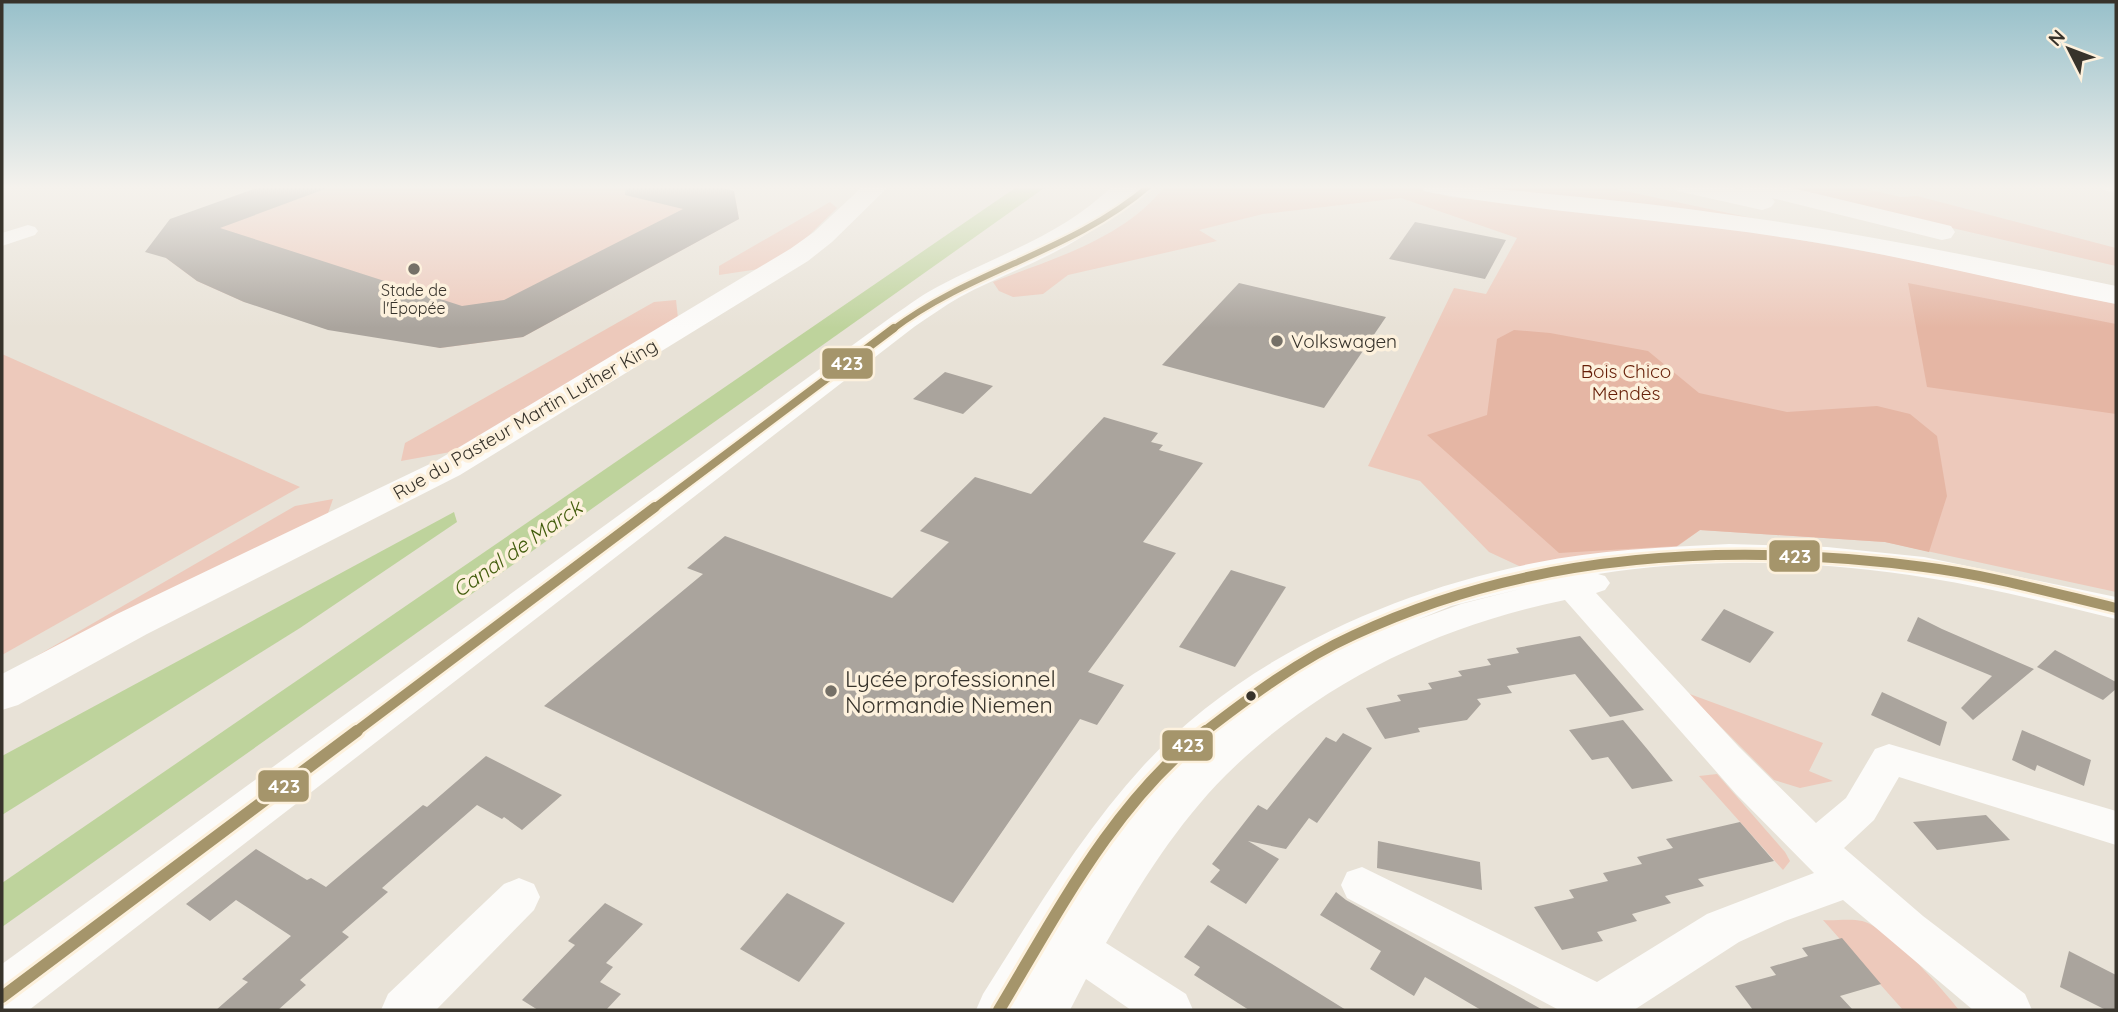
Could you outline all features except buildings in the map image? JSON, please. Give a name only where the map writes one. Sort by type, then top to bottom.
[{"type":"highway","points":[[1808,233],[2116,293]]},
{"type":"highway","points":[[1848,233],[2116,293]]},
{"type":"highway","points":[[1912,233],[2116,278]]},
{"type":"highway","points":[[1946,233],[2011,254]]},
{"type":"street","points":[[2,240],[22,233]]},
{"type":"street","name":"Rue du Pasteur Martin Luther King","points":[[2,694],[143,618],[448,468],[799,255],[827,233]]},
{"type":"street","points":[[2,997],[904,321],[950,292],[1067,233]]},
{"type":"street","points":[[984,275],[1051,252],[1087,233]]},
{"type":"street","points":[[1563,578],[1594,562],[1688,554],[1829,556],[1979,577],[2116,608]]},
{"type":"street","points":[[1045,1010],[1064,939],[1105,840],[1154,780],[1189,744],[1266,682],[1327,645],[1419,605],[1485,583],[1563,578],[1613,580],[1692,574],[1809,575],[1955,591],[2116,624]]},
{"type":"street","points":[[1563,578],[1751,783],[1814,845],[1916,937],[2009,1010]]},
{"type":"street","points":[[1814,845],[1851,823],[1861,811],[1889,759],[2116,828]]},
{"type":"street","points":[[1362,885],[1599,1007],[1726,927],[1762,910],[1850,879]]},
{"type":"street","points":[[404,1010],[519,897]]},
{"type":"street","points":[[999,1010],[1064,939]]},
{"type":"street","points":[[1064,939],[1170,1010]]},
{"type":"green space","name":"Stade de l'Épopée","points":[[199,233],[713,233],[523,337],[440,348],[244,302],[197,281],[166,258]]},
{"type":"green space","points":[[776,233],[811,233],[802,242],[759,269],[719,275],[719,266]]},
{"type":"green space","name":"Bois Chico Mendès","points":[[1109,233],[1204,233],[1217,241],[1068,275],[1043,294],[1013,297],[999,291],[993,282]]},
{"type":"green space","name":"Bois Chico Mendès","points":[[1503,233],[1762,233],[1897,257],[2116,304],[2116,592],[1885,542],[1700,530],[1664,556],[1534,573],[1489,552],[1420,481],[1368,466],[1454,288],[1486,294],[1517,238]]},
{"type":"green space","points":[[1975,233],[2059,233],[2116,248],[2116,266]]},
{"type":"green space","points":[[1908,283],[2116,324],[2116,414],[1927,387]]},
{"type":"green space","points":[[676,300],[678,318],[456,451],[401,461],[405,443],[654,302]]},
{"type":"green space","points":[[1514,330],[1550,333],[1648,351],[1699,393],[1787,412],[1877,406],[1910,414],[1937,436],[1947,496],[1929,552],[1885,542],[1700,530],[1677,546],[1559,553],[1427,435],[1487,415],[1497,339]]},
{"type":"green space","points":[[2,354],[300,487],[2,655]]},
{"type":"green space","points":[[333,499],[326,519],[21,665],[295,506]]},
{"type":"green space","points":[[1687,693],[1823,743],[1809,771],[1833,781],[1800,788],[1774,780]]},
{"type":"green space","points":[[1717,774],[1785,852],[1790,861],[1783,870],[1699,776]]},
{"type":"green space","points":[[1823,920],[1862,921],[1886,934],[1914,959],[1959,1010],[1903,1010]]},
{"type":"water","name":"Canal de Marck","points":[[949,233],[980,233],[2,927],[2,883]]},
{"type":"water","points":[[454,512],[457,522],[300,628],[2,815],[2,756]]},
{"type":"transit line","name":"423","points":[[2,997],[904,321],[965,284],[1081,233]]},
{"type":"transit line","name":"423","points":[[999,1010],[1062,905],[1108,836],[1133,803],[1189,744],[1268,683],[1353,635],[1442,599],[1535,574],[1630,560],[1728,554],[1826,557],[1924,567],[1996,580],[2116,608]]},
{"type":"place","name":"Stade de l'Épopée","points":[[414,269]]},
{"type":"place","name":"Volkswagen","points":[[1277,341]]},
{"type":"place","name":"Lycée professionnel Normandie Niemen","points":[[831,691]]}]
